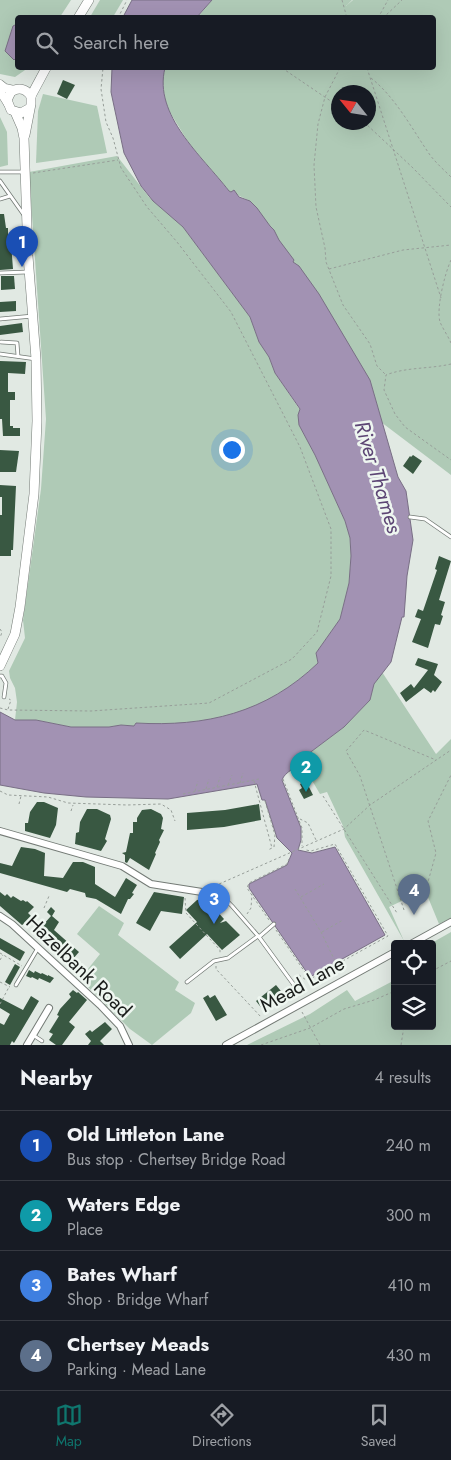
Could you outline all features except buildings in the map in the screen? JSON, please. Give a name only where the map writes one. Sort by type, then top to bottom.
[{"type":"main road","points":[[80,15],[89,0]]},
{"type":"main road","points":[[24,138],[22,128],[8,104],[8,96],[23,92],[44,70]]},
{"type":"main road","points":[[1,663],[17,626],[34,494],[38,421],[24,172],[24,138],[32,100],[23,92]]},
{"type":"main road","points":[[14,112],[21,113],[30,108]]},
{"type":"street","points":[[0,84],[5,88],[23,92]]},
{"type":"street","points":[[0,90],[8,104]]},
{"type":"street","points":[[0,831],[122,866],[151,884],[202,892]]},
{"type":"street","name":"Hazelbank Road","points":[[0,916],[12,924],[100,1005],[120,1026],[129,1045]]},
{"type":"street","points":[[418,940],[451,922]]},
{"type":"street","name":"Mead Lane","points":[[226,1045],[391,954]]},
{"type":"street","points":[[27,1045],[49,1008]]},
{"type":"lane","points":[[0,172],[24,172]]},
{"type":"lane","points":[[0,181],[26,217]]},
{"type":"lane","points":[[0,199],[10,196]]},
{"type":"lane","points":[[0,273],[30,272]]},
{"type":"lane","points":[[0,319],[33,316]]},
{"type":"lane","points":[[1,342],[18,343],[18,356]]},
{"type":"lane","points":[[0,354],[36,359]]},
{"type":"lane","points":[[410,517],[425,519],[451,537]]},
{"type":"lane","points":[[0,676],[2,676],[6,683],[4,697]]},
{"type":"lane","points":[[202,892],[226,900],[258,936],[294,985]]},
{"type":"lane","points":[[187,982],[214,961],[228,958],[274,925]]},
{"type":"lane","points":[[16,985],[38,948]]},
{"type":"lane","points":[[33,1035],[42,1041]]},
{"type":"path","points":[[120,15],[127,0]]},
{"type":"path","points":[[342,0],[346,15]]},
{"type":"path","points":[[380,15],[388,0]]},
{"type":"path","points":[[386,15],[402,0]]},
{"type":"path","points":[[0,708],[8,710],[91,711],[209,704],[292,659],[317,632],[331,576],[332,529],[300,448],[231,312],[177,242],[147,207],[121,168],[114,138],[106,122],[101,89],[103,70]]},
{"type":"path","points":[[285,70],[331,101]]},
{"type":"path","points":[[339,70],[325,97],[318,124],[314,165],[316,208],[325,248],[326,262],[343,305],[370,344],[377,366],[386,375]]},
{"type":"path","points":[[368,70],[441,298]]},
{"type":"path","points":[[370,78],[379,85],[407,121],[431,157],[451,177]]},
{"type":"path","points":[[373,130],[451,208]]},
{"type":"path","points":[[37,172],[118,160]]},
{"type":"path","points":[[328,269],[403,250],[451,245]]},
{"type":"path","points":[[451,260],[446,273],[441,298],[440,320],[451,343]]},
{"type":"path","points":[[386,375],[393,372],[451,364]]},
{"type":"path","points":[[386,375],[384,390],[395,414],[405,427],[451,460]]},
{"type":"path","points":[[0,629],[2,632],[0,638]]},
{"type":"path","points":[[4,697],[10,700],[8,710]]},
{"type":"path","points":[[404,910],[360,776],[346,751],[364,730],[437,760]]},
{"type":"path","points":[[202,892],[344,829],[370,805],[451,750]]},
{"type":"path","points":[[240,783],[243,773]]},
{"type":"path","points":[[228,786],[232,775]]},
{"type":"path","points":[[423,900],[436,854],[428,821],[451,775]]},
{"type":"path","points":[[217,788],[220,778]]},
{"type":"path","points":[[206,790],[209,779]]},
{"type":"path","points":[[183,794],[259,779]]},
{"type":"path","points":[[283,779],[302,828],[301,848]]},
{"type":"path","points":[[194,792],[198,781]]},
{"type":"path","points":[[254,781],[272,848]]},
{"type":"path","points":[[0,791],[8,795],[48,797],[68,803],[161,804],[170,810],[175,821]]},
{"type":"path","points":[[19,804],[21,796]]},
{"type":"path","points":[[323,796],[397,914]]},
{"type":"path","points":[[265,801],[275,834],[275,843],[268,850]]},
{"type":"path","points":[[71,811],[74,803]]},
{"type":"path","points":[[299,819],[308,823],[316,841]]},
{"type":"path","points":[[291,981],[299,975],[306,980],[310,979],[388,936],[336,844],[312,851],[306,850]]},
{"type":"path","points":[[289,859],[286,864],[249,883],[247,888],[310,979]]},
{"type":"path","points":[[300,898],[324,884]]},
{"type":"path","points":[[294,889],[321,932],[336,963]]},
{"type":"path","points":[[243,918],[250,908],[252,894]]},
{"type":"path","points":[[44,908],[49,896]]},
{"type":"path","points":[[321,932],[344,920]]},
{"type":"path","points":[[0,953],[22,966]]},
{"type":"path","points":[[0,960],[3,955]]},
{"type":"path","points":[[436,968],[451,961]]},
{"type":"path","points":[[0,982],[14,988],[16,985]]},
{"type":"path","points":[[0,1004],[10,987]]},
{"type":"path","points":[[261,1045],[310,1028],[344,1009],[391,993]]},
{"type":"path","points":[[298,1005],[320,1045]]},
{"type":"path","points":[[402,1045],[404,1030]]},
{"type":"green space","points":[[0,0],[71,0],[61,15],[15,15],[15,25],[13,26],[15,70],[25,70],[15,77],[0,74]]},
{"type":"green space","points":[[100,0],[123,0],[114,15],[91,15]]},
{"type":"green space","points":[[212,0],[352,0],[346,6],[353,0],[451,0],[451,475],[381,422],[370,380],[250,201],[229,191],[190,145],[166,106],[162,77],[164,70],[436,70],[436,15],[200,15]]},
{"type":"green space","points":[[43,94],[97,106],[107,153],[36,163],[38,111]]},
{"type":"green space","points":[[0,117],[7,132],[8,165],[0,167]]},
{"type":"green space","points":[[117,156],[149,197],[183,227],[250,317],[259,342],[269,357],[275,373],[300,410],[299,425],[345,521],[350,538],[349,583],[340,619],[316,653],[318,663],[278,694],[256,705],[211,719],[162,724],[136,723],[134,726],[71,727],[36,720],[15,720],[17,702],[15,688],[9,671],[25,638],[23,620],[41,489],[46,419],[29,172]]},
{"type":"green space","points":[[382,672],[436,754],[451,739],[451,918],[439,924],[425,890],[389,907],[404,940],[345,837],[343,826],[327,792],[320,794],[300,760],[344,727],[370,700],[374,684]]},
{"type":"green space","points":[[99,906],[124,923],[118,935],[179,982],[175,990],[195,1003],[191,1013],[152,1045],[130,1029],[80,979],[100,954],[77,934]]},
{"type":"green space","points":[[451,932],[451,1045],[247,1045],[310,1014],[347,990],[355,1001],[391,982],[391,1030],[436,1030],[436,941]]},
{"type":"water","points":[[132,0],[212,0],[199,15],[124,15]]},
{"type":"water","points":[[15,25],[14,60],[5,51],[13,26]]},
{"type":"water","name":"River Thames","points":[[112,70],[165,70],[163,85],[166,102],[182,134],[229,191],[234,190],[239,197],[250,201],[274,230],[294,260],[293,262],[299,266],[319,294],[370,380],[398,477],[406,491],[413,540],[407,576],[404,617],[402,617],[391,662],[374,684],[370,700],[344,727],[300,760],[282,780],[301,828],[301,840],[298,850],[312,853],[335,847],[385,935],[310,977],[249,888],[249,884],[287,865],[292,853],[277,838],[265,800],[262,800],[257,784],[168,799],[86,797],[44,793],[0,785],[0,712],[15,720],[36,720],[71,727],[109,727],[121,725],[134,726],[136,723],[162,724],[211,719],[256,705],[298,680],[318,663],[316,653],[340,619],[349,583],[350,538],[345,521],[299,425],[298,415],[300,409],[275,373],[269,357],[259,342],[250,317],[183,227],[153,201],[141,186],[124,153],[111,92]]},
{"type":"place","name":"Old Littleton Lane","points":[[22,267]]},
{"type":"place","name":"Waters Edge","points":[[306,792]]},
{"type":"place","name":"Chertsey Meads","points":[[414,915]]},
{"type":"place","name":"Bates Wharf","points":[[214,924]]}]
